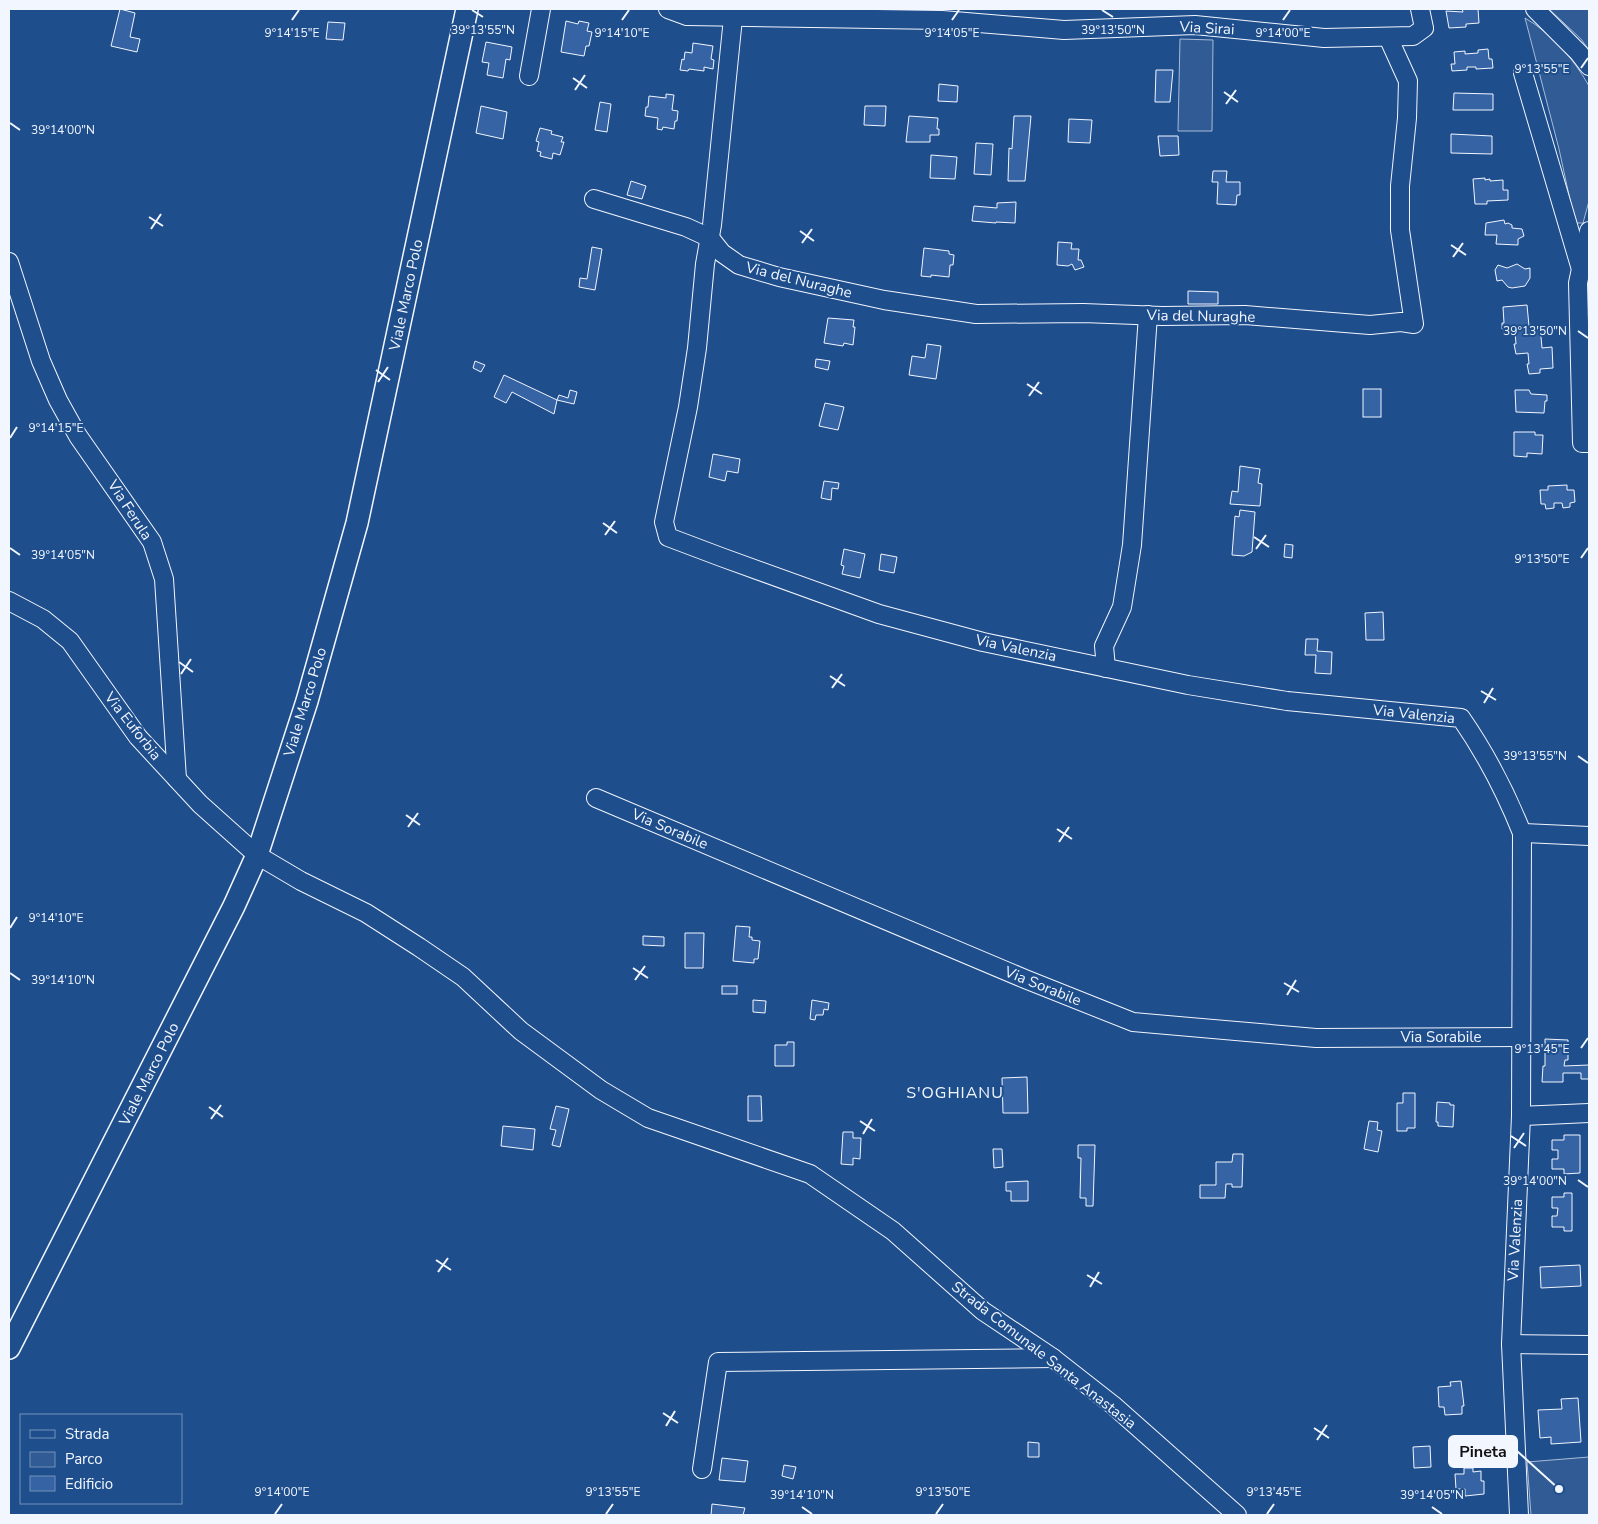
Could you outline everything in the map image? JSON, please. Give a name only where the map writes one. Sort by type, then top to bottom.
[{"type":"main road","name":"Viale Marco Polo","points":[[9,1348],[229,914],[257,855],[307,701],[357,523],[467,9]]},
{"type":"street","points":[[529,76],[541,9]]},
{"type":"street","name":"Via Sirai","points":[[668,9],[687,16],[942,20],[1064,30],[1195,26],[1324,38],[1413,36],[1424,28],[1420,9]]},
{"type":"street","points":[[1535,9],[1579,53],[1589,66]]},
{"type":"street","points":[[710,238],[732,18]]},
{"type":"street","name":"Via del Nuraghe","points":[[594,199],[686,227],[710,238],[722,253],[739,265],[779,277],[884,300],[976,314],[1245,315],[1370,325],[1401,322],[1414,324],[1400,230],[1400,186],[1407,118],[1408,81],[1388,37]]},
{"type":"street","points":[[1523,73],[1583,281]]},
{"type":"street","points":[[1589,231],[1583,281],[1582,443],[1589,444]]},
{"type":"street","name":"Via Valenzia","points":[[710,238],[705,264],[697,348],[688,408],[664,522],[668,537],[879,614],[982,642],[1188,685],[1287,702],[1462,718],[1476,738],[1508,798],[1522,833],[1521,1116],[1511,1344],[1519,1515]]},
{"type":"street","name":"Via Ferula","points":[[9,262],[41,361],[58,400],[78,436],[152,542],[164,579],[177,779]]},
{"type":"street","points":[[1106,668],[1104,646],[1122,607],[1132,545],[1148,315]]},
{"type":"street","name":"Via Euforbia","points":[[9,601],[43,619],[70,641],[138,737],[200,804],[257,855]]},
{"type":"street","name":"Via Sorabile","points":[[596,798],[1025,979],[1133,1022],[1316,1038],[1521,1037]]},
{"type":"street","points":[[1522,833],[1589,836]]},
{"type":"street","name":"Strada Comunale Santa Anastasia","points":[[257,855],[301,881],[366,913],[463,977],[527,1035],[602,1090],[648,1118],[810,1174],[894,1231],[983,1311],[1053,1358],[1113,1405],[1237,1515]]},
{"type":"street","points":[[1521,1116],[1589,1113]]},
{"type":"street","points":[[1511,1344],[1589,1345]]},
{"type":"street","points":[[702,1469],[718,1362],[1053,1358]]},
{"type":"green space","points":[[1549,9],[1589,9],[1589,50],[1581,39]]},
{"type":"green space","points":[[1525,18],[1553,39],[1576,66],[1589,86],[1589,201],[1583,223],[1575,223],[1559,149]]},
{"type":"green space","points":[[1180,39],[1213,40],[1212,131],[1178,131]]},
{"type":"green space","points":[[1589,1457],[1589,1515],[1531,1515],[1527,1462]]},
{"type":"building","points":[[120,9],[135,13],[130,37],[140,39],[137,52],[111,46]]},
{"type":"building","points":[[1462,9],[1478,9],[1479,23],[1466,24],[1466,27],[1449,28],[1446,11],[1463,12]]},
{"type":"building","points":[[566,21],[578,24],[579,21],[589,23],[587,31],[592,32],[589,46],[586,46],[584,56],[561,52]]},
{"type":"building","points":[[328,22],[345,23],[343,40],[326,39]]},
{"type":"building","points":[[486,42],[512,47],[510,60],[506,59],[503,78],[487,75],[489,63],[482,62]]},
{"type":"building","points":[[693,43],[713,46],[711,59],[714,60],[713,69],[704,67],[704,71],[680,70],[685,52],[692,53]]},
{"type":"building","points":[[1488,49],[1489,59],[1492,59],[1493,68],[1476,69],[1476,67],[1467,67],[1467,70],[1452,71],[1451,64],[1455,64],[1454,52],[1465,51],[1465,54],[1478,53],[1478,50]]},
{"type":"building","points":[[1156,70],[1173,70],[1170,102],[1155,102]]},
{"type":"building","points":[[939,84],[958,86],[957,102],[938,101]]},
{"type":"building","points":[[1454,93],[1493,94],[1493,110],[1453,110]]},
{"type":"building","points":[[666,94],[674,95],[672,110],[678,111],[677,121],[675,121],[674,129],[663,127],[662,130],[657,129],[658,118],[645,116],[646,107],[648,107],[649,96],[666,98]]},
{"type":"building","points":[[600,102],[611,104],[607,132],[595,130]]},
{"type":"building","points":[[481,106],[507,112],[503,139],[476,133]]},
{"type":"building","points":[[865,106],[886,106],[885,126],[864,125]]},
{"type":"building","points":[[909,116],[938,118],[937,129],[939,129],[939,135],[930,135],[930,142],[906,142]]},
{"type":"building","points":[[1014,116],[1031,116],[1025,181],[1008,181],[1009,148],[1012,149]]},
{"type":"building","points":[[1069,119],[1092,120],[1090,143],[1068,142]]},
{"type":"building","points":[[540,128],[552,131],[551,134],[563,137],[561,142],[564,142],[560,155],[553,153],[552,159],[540,156],[541,152],[537,151],[539,142],[536,141]]},
{"type":"building","points":[[1451,134],[1492,136],[1492,154],[1451,153]]},
{"type":"building","points":[[1158,136],[1178,136],[1179,155],[1160,156]]},
{"type":"building","points":[[976,143],[993,144],[991,175],[974,174]]},
{"type":"building","points":[[931,155],[957,157],[955,179],[930,178]]},
{"type":"building","points":[[1213,171],[1227,171],[1226,182],[1240,182],[1240,195],[1237,195],[1236,205],[1217,204],[1218,182],[1212,182]]},
{"type":"building","points":[[1485,178],[1485,180],[1490,179],[1490,181],[1503,180],[1503,190],[1508,190],[1508,200],[1487,201],[1487,204],[1475,204],[1473,179]]},
{"type":"building","points":[[631,181],[646,186],[642,199],[627,195]]},
{"type":"building","points":[[1016,202],[1015,223],[972,221],[974,206],[997,208],[997,203]]},
{"type":"building","points":[[1504,220],[1505,224],[1512,225],[1512,228],[1522,229],[1524,236],[1518,239],[1518,245],[1496,244],[1497,235],[1485,235],[1486,223]]},
{"type":"building","points":[[1058,242],[1072,243],[1071,249],[1079,249],[1078,260],[1081,260],[1084,267],[1075,270],[1072,264],[1068,266],[1057,265]]},
{"type":"building","points":[[592,247],[602,249],[595,290],[579,287],[580,278],[587,279]]},
{"type":"building","points":[[924,248],[949,251],[949,254],[954,255],[953,265],[950,265],[949,277],[921,276]]},
{"type":"building","points":[[1517,264],[1525,269],[1530,268],[1530,278],[1525,286],[1512,288],[1508,287],[1502,280],[1497,281],[1495,270],[1498,265],[1507,268]]},
{"type":"building","points":[[1188,291],[1218,292],[1218,304],[1188,304]]},
{"type":"building","points":[[1527,305],[1529,326],[1540,326],[1542,348],[1552,347],[1553,368],[1540,369],[1540,373],[1529,374],[1527,364],[1529,364],[1528,353],[1516,354],[1514,344],[1516,344],[1515,332],[1504,333],[1504,328],[1502,329],[1502,323],[1504,323],[1503,307]]},
{"type":"building","points":[[828,318],[854,320],[853,345],[844,343],[843,346],[824,343]]},
{"type":"building","points":[[927,344],[941,346],[936,379],[909,375],[912,356],[925,358]]},
{"type":"building","points":[[816,359],[830,361],[828,370],[815,367]]},
{"type":"building","points":[[475,361],[485,365],[481,372],[473,368]]},
{"type":"building","points":[[504,375],[557,400],[554,414],[512,392],[506,403],[494,397]]},
{"type":"building","points":[[1363,389],[1381,389],[1381,417],[1363,417]]},
{"type":"building","points":[[570,390],[577,392],[574,404],[557,400],[559,395],[568,398]]},
{"type":"building","points":[[1515,390],[1529,390],[1531,394],[1547,395],[1544,413],[1516,412]]},
{"type":"building","points":[[825,403],[844,407],[838,430],[819,426]]},
{"type":"building","points":[[1514,432],[1535,432],[1535,435],[1543,435],[1542,454],[1527,453],[1527,457],[1514,456]]},
{"type":"building","points":[[713,454],[740,459],[738,473],[727,471],[725,481],[709,477]]},
{"type":"building","points":[[1240,466],[1260,469],[1258,483],[1262,484],[1260,506],[1230,504],[1232,491],[1238,492]]},
{"type":"building","points":[[824,481],[839,483],[838,489],[832,488],[831,500],[821,498]]},
{"type":"building","points":[[1567,485],[1567,490],[1574,490],[1575,502],[1570,503],[1570,507],[1563,508],[1562,503],[1554,503],[1554,508],[1546,509],[1545,504],[1541,504],[1540,490],[1548,490],[1548,486]]},
{"type":"building","points":[[1240,510],[1255,512],[1252,552],[1244,556],[1232,555],[1235,516],[1239,517]]},
{"type":"building","points":[[1285,544],[1293,545],[1292,558],[1284,557]]},
{"type":"building","points":[[844,549],[865,554],[860,578],[842,574],[844,566],[841,565]]},
{"type":"building","points":[[881,554],[897,557],[894,573],[879,570]]},
{"type":"building","points":[[1383,612],[1384,640],[1366,640],[1365,613]]},
{"type":"building","points":[[1306,639],[1318,639],[1317,651],[1332,652],[1331,674],[1315,673],[1316,655],[1305,655]]},
{"type":"building","points":[[736,926],[750,927],[749,937],[752,937],[752,940],[760,941],[758,959],[754,959],[754,963],[733,961]]},
{"type":"building","points":[[685,933],[704,933],[703,968],[685,968]]},
{"type":"building","points":[[643,936],[664,937],[664,946],[643,945]]},
{"type":"building","points":[[722,986],[737,986],[737,994],[722,994]]},
{"type":"building","points":[[753,1000],[766,1001],[765,1013],[753,1012]]},
{"type":"building","points":[[812,1000],[829,1003],[828,1010],[824,1009],[823,1015],[816,1015],[815,1020],[810,1019]]},
{"type":"building","points":[[1545,1039],[1568,1040],[1568,1060],[1565,1060],[1564,1066],[1589,1065],[1589,1079],[1581,1079],[1581,1073],[1563,1073],[1563,1082],[1542,1082],[1543,1066],[1545,1066]]},
{"type":"building","points":[[787,1042],[794,1042],[794,1066],[775,1066],[775,1045],[787,1045]]},
{"type":"building","points":[[1027,1077],[1028,1113],[1003,1113],[1002,1078]]},
{"type":"building","points":[[1403,1093],[1415,1093],[1415,1128],[1407,1128],[1407,1131],[1397,1131],[1397,1103],[1403,1103]]},
{"type":"building","points":[[748,1096],[761,1096],[762,1121],[748,1121]]},
{"type":"building","points":[[1437,1102],[1454,1105],[1453,1127],[1438,1126],[1438,1122],[1436,1122]]},
{"type":"building","points":[[556,1106],[569,1109],[560,1147],[552,1145],[556,1130],[550,1129]]},
{"type":"building","points":[[1369,1121],[1378,1122],[1377,1130],[1382,1131],[1378,1152],[1364,1149]]},
{"type":"building","points":[[503,1126],[535,1129],[533,1150],[501,1146]]},
{"type":"building","points":[[843,1132],[853,1132],[853,1138],[861,1138],[860,1159],[853,1158],[853,1165],[841,1164]]},
{"type":"building","points":[[1564,1135],[1580,1135],[1580,1173],[1564,1174],[1564,1169],[1552,1169],[1552,1159],[1558,1159],[1558,1150],[1552,1150],[1552,1140],[1564,1140]]},
{"type":"building","points":[[1078,1145],[1095,1145],[1093,1206],[1086,1206],[1086,1198],[1080,1198],[1081,1158],[1078,1158]]},
{"type":"building","points":[[993,1149],[1002,1149],[1003,1167],[994,1168]]},
{"type":"building","points":[[1233,1154],[1243,1154],[1242,1187],[1232,1187],[1232,1184],[1226,1184],[1225,1198],[1200,1198],[1200,1185],[1216,1185],[1216,1162],[1232,1162]]},
{"type":"building","points":[[1028,1181],[1028,1201],[1011,1201],[1011,1191],[1006,1191],[1006,1182]]},
{"type":"building","points":[[1564,1193],[1572,1193],[1572,1231],[1564,1231],[1564,1227],[1552,1227],[1552,1216],[1557,1216],[1558,1208],[1552,1208],[1552,1197],[1564,1197]]},
{"type":"building","points":[[1580,1265],[1581,1286],[1541,1288],[1540,1267]]},
{"type":"building","points":[[1461,1381],[1464,1406],[1462,1406],[1462,1414],[1445,1415],[1444,1407],[1439,1407],[1438,1387],[1451,1386],[1450,1382]]},
{"type":"building","points":[[1578,1398],[1581,1442],[1551,1444],[1551,1437],[1540,1438],[1538,1410],[1562,1409],[1561,1399]]},
{"type":"building","points":[[1028,1442],[1039,1443],[1039,1457],[1028,1457]]},
{"type":"building","points":[[1430,1446],[1431,1467],[1414,1468],[1413,1447]]},
{"type":"building","points":[[722,1458],[748,1461],[745,1482],[719,1480]]},
{"type":"building","points":[[784,1465],[796,1467],[793,1479],[782,1476]]},
{"type":"building","points":[[1464,1468],[1473,1468],[1473,1472],[1481,1471],[1481,1481],[1484,1481],[1484,1494],[1465,1496],[1465,1489],[1456,1489],[1455,1474],[1464,1474]]},
{"type":"building","points":[[712,1504],[745,1508],[743,1515],[711,1515]]},
{"type":"place","name":"Pineta","points":[[1559,1489]]},
{"type":"district","name":"S'OGHIANU","points":[[955,1092]]}]
